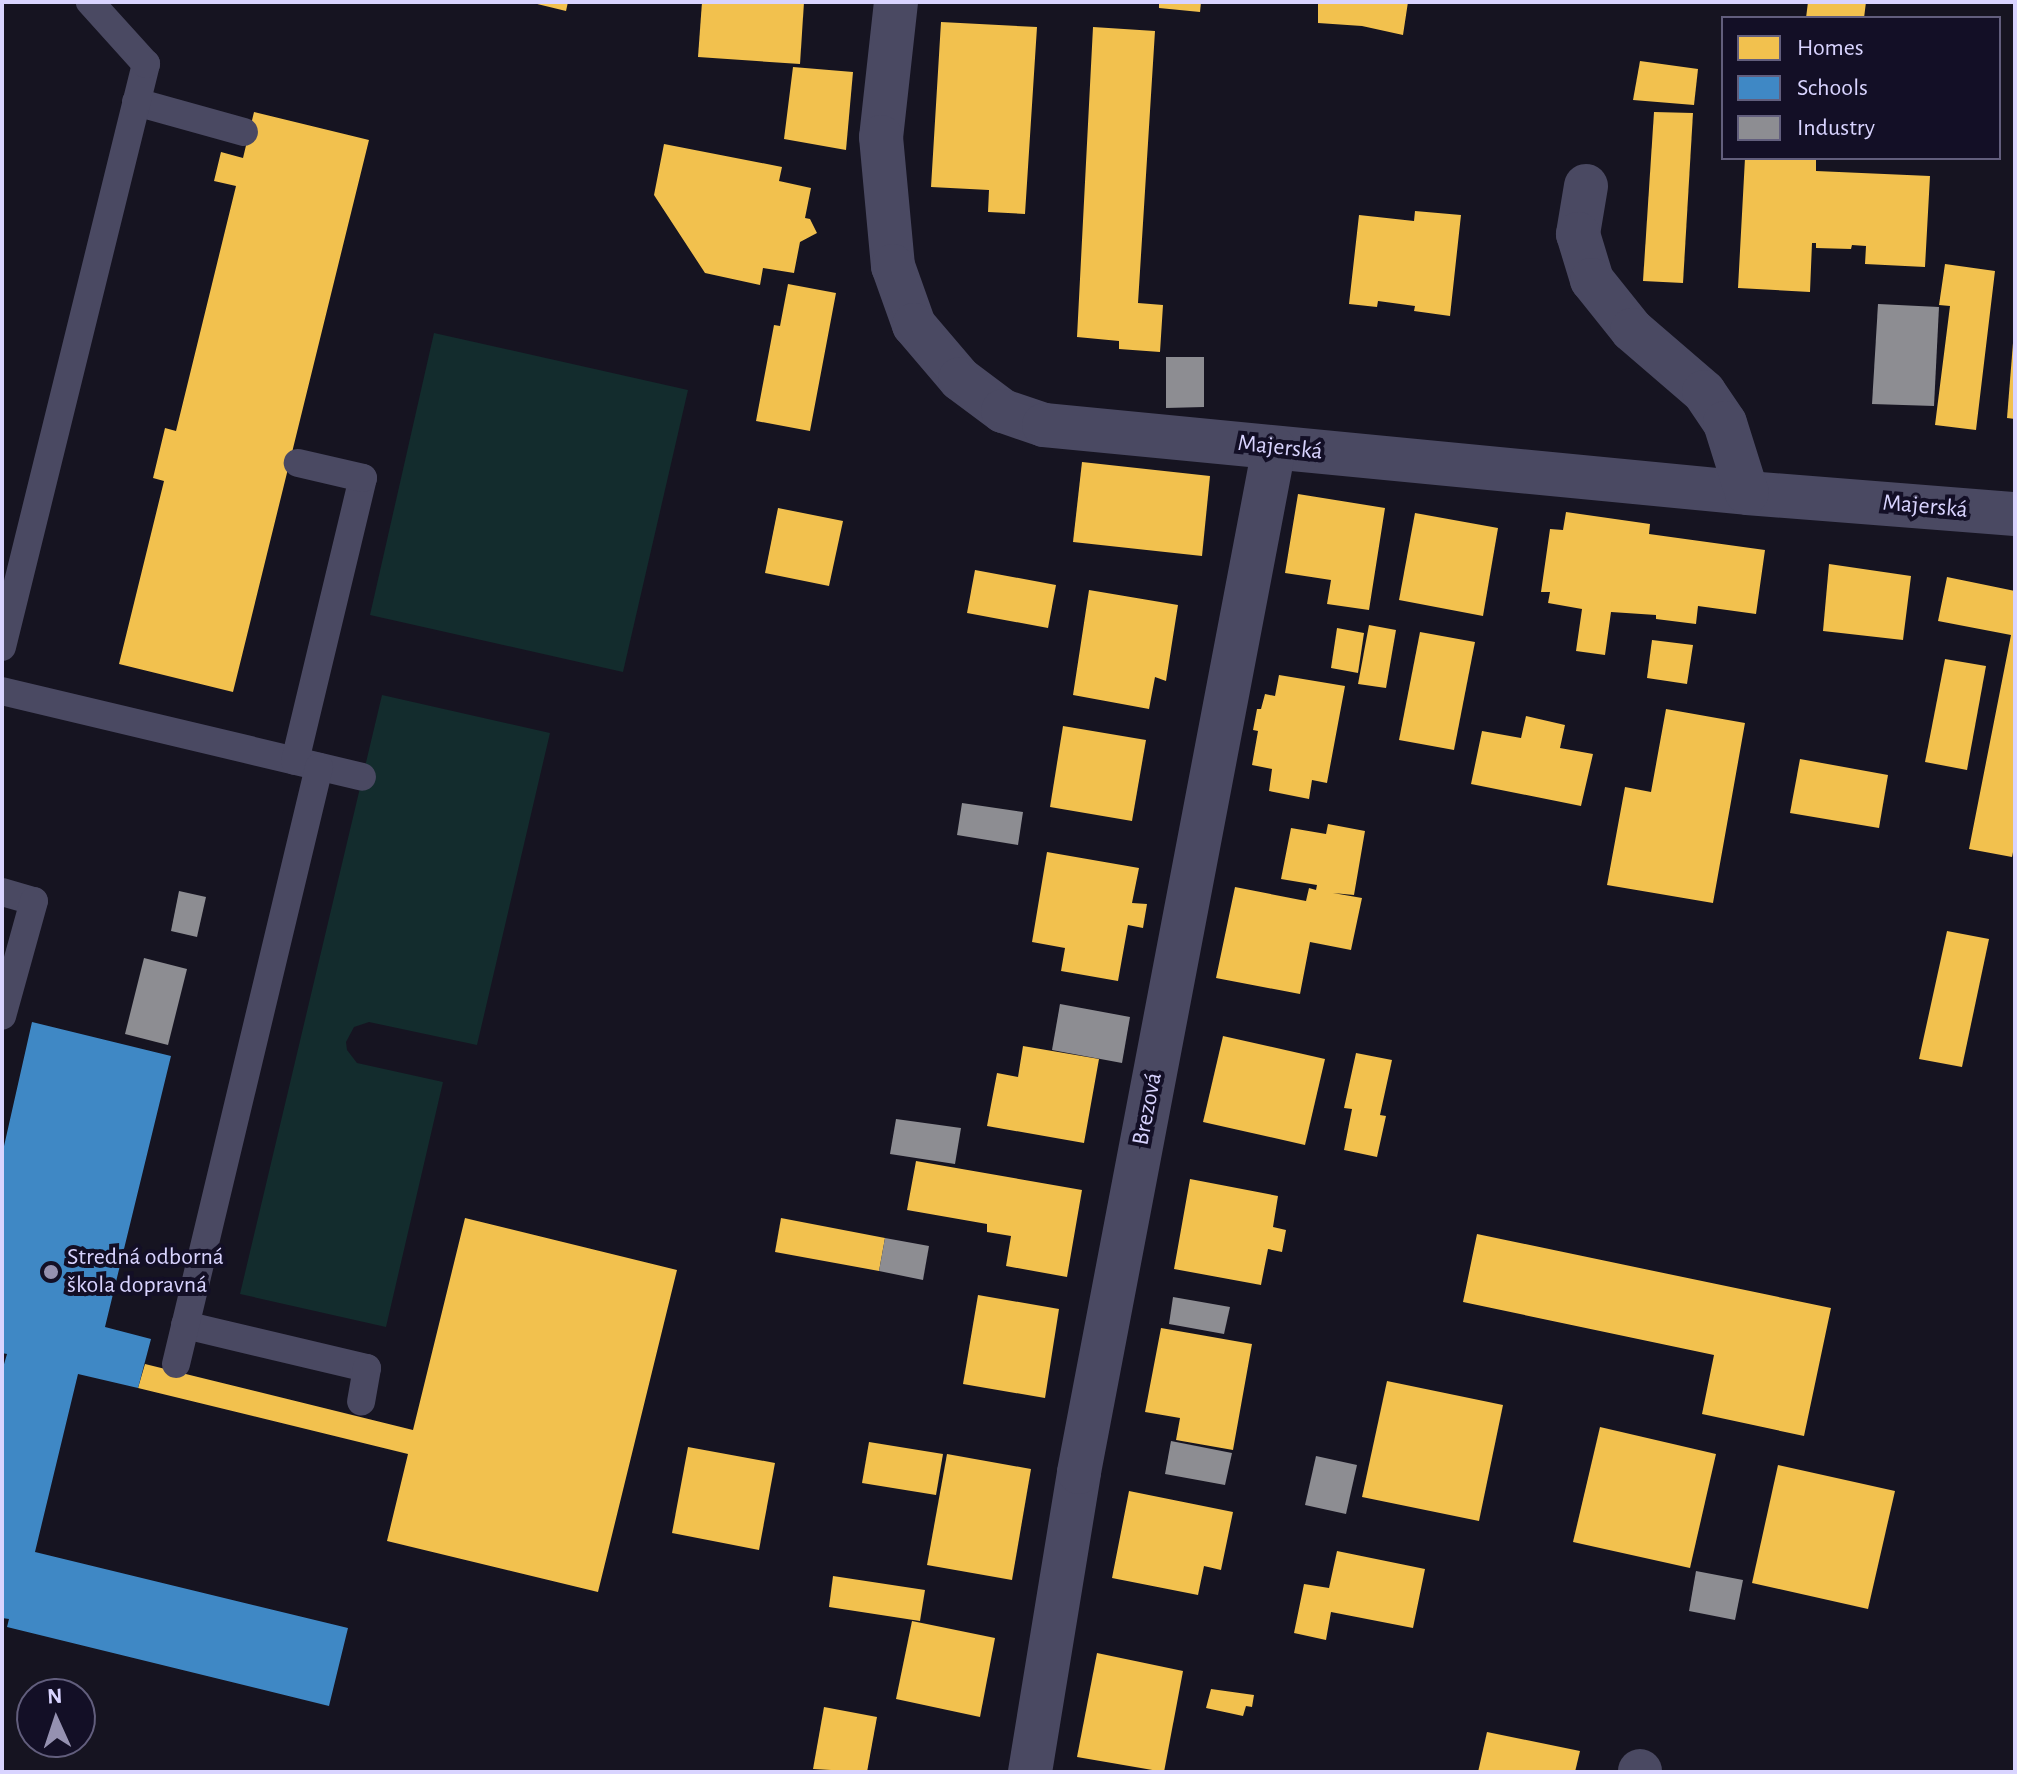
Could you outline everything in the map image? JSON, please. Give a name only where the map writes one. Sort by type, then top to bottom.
[{"type":"street","name":"Majerská","points":[[896,2],[881,137],[893,266],[914,325],[960,379],[1003,411],[1044,425],[1747,493],[2013,515]]},
{"type":"street","points":[[1586,186],[1578,234],[1592,280],[1632,330],[1704,392],[1725,423],[1747,493]]},
{"type":"street","name":"Brezová","points":[[1030,1772],[1082,1457],[1274,448]]},
{"type":"lane","points":[[2,647],[146,64],[90,2]]},
{"type":"lane","points":[[136,102],[244,132]]},
{"type":"lane","points":[[176,1364],[307,764],[363,478],[298,463]]},
{"type":"lane","points":[[2,691],[362,777]]},
{"type":"lane","points":[[2,892],[34,901],[2,1016]]},
{"type":"lane","points":[[185,1325],[367,1368],[361,1401]]},
{"type":"green space","points":[[434,333],[688,390],[623,672],[370,615]]},
{"type":"green space","points":[[382,695],[550,733],[477,1045],[369,1022],[354,1027],[346,1042],[347,1050],[357,1063],[443,1082],[386,1327],[240,1294]]},
{"type":"building: Homes","points":[[529,2],[568,2],[566,11]]},
{"type":"building: Homes","points":[[702,2],[804,2],[800,64],[698,57]]},
{"type":"building: Homes","points":[[1159,2],[1201,2],[1200,12],[1159,8]]},
{"type":"building: Homes","points":[[1318,2],[1408,2],[1403,35],[1362,26],[1318,23]]},
{"type":"building: Homes","points":[[1808,2],[1866,2],[1864,16],[1806,16]]},
{"type":"building: Homes","points":[[941,22],[1037,27],[1025,214],[988,212],[989,190],[931,187]]},
{"type":"building: Homes","points":[[1093,27],[1155,31],[1138,303],[1163,305],[1160,352],[1119,349],[1119,341],[1077,337]]},
{"type":"building: Homes","points":[[1640,61],[1698,69],[1694,105],[1633,100]]},
{"type":"building: Homes","points":[[793,67],[853,72],[846,150],[784,139]]},
{"type":"building: Homes","points":[[254,112],[369,140],[233,692],[119,664],[164,481],[153,478],[165,428],[176,431],[236,186],[214,181],[221,152],[243,158]]},
{"type":"building: Homes","points":[[1654,112],[1693,113],[1683,283],[1643,281]]},
{"type":"building: Homes","points":[[664,144],[782,167],[779,181],[811,188],[805,218],[810,219],[817,233],[800,242],[794,273],[763,268],[760,285],[705,273],[654,195]]},
{"type":"building: Homes","points":[[1745,160],[1816,160],[1816,171],[1930,176],[1925,267],[1865,264],[1866,246],[1816,248],[1816,243],[1812,243],[1810,292],[1738,288]]},
{"type":"building: Homes","points":[[1415,211],[1461,215],[1450,316],[1414,311],[1415,306],[1378,301],[1377,307],[1349,304],[1359,215],[1414,221]]},
{"type":"building: Homes","points":[[1945,264],[1995,271],[1976,430],[1935,425],[1950,306],[1939,305]]},
{"type":"building: Homes","points":[[788,284],[836,293],[810,431],[756,421],[774,325],[780,326]]},
{"type":"building: Homes","points":[[2015,343],[2015,419],[2007,418]]},
{"type":"building: Homes","points":[[1082,462],[1210,476],[1202,556],[1073,542]]},
{"type":"building: Homes","points":[[1298,494],[1385,508],[1369,610],[1327,604],[1331,580],[1285,573]]},
{"type":"building: Homes","points":[[778,508],[843,521],[829,586],[765,573]]},
{"type":"building: Homes","points":[[1566,512],[1650,524],[1649,534],[1765,550],[1756,614],[1698,606],[1696,624],[1656,619],[1656,615],[1611,612],[1605,655],[1576,651],[1582,609],[1548,603],[1550,592],[1541,592],[1550,529],[1563,530]]},
{"type":"building: Homes","points":[[1415,513],[1498,528],[1483,616],[1399,600]]},
{"type":"building: Homes","points":[[1829,564],[1911,576],[1903,640],[1823,631]]},
{"type":"building: Homes","points":[[975,570],[1056,585],[1048,628],[967,613]]},
{"type":"building: Homes","points":[[1947,577],[2015,591],[2015,842],[2012,857],[1969,849],[2011,635],[1938,621]]},
{"type":"building: Homes","points":[[1089,590],[1178,605],[1166,681],[1155,677],[1149,709],[1073,695]]},
{"type":"building: Homes","points":[[1369,625],[1396,630],[1386,688],[1358,684]]},
{"type":"building: Homes","points":[[1337,628],[1364,633],[1358,673],[1331,668]]},
{"type":"building: Homes","points":[[1420,632],[1475,642],[1454,750],[1399,740]]},
{"type":"building: Homes","points":[[1652,640],[1693,645],[1687,684],[1647,678]]},
{"type":"building: Homes","points":[[1945,659],[1986,666],[1967,770],[1925,762]]},
{"type":"building: Homes","points":[[1279,675],[1345,686],[1327,783],[1312,780],[1309,799],[1269,791],[1272,769],[1252,765],[1258,731],[1253,730],[1257,709],[1261,709],[1265,694],[1275,696]]},
{"type":"building: Homes","points":[[1666,709],[1745,723],[1713,903],[1607,885],[1625,787],[1651,792]]},
{"type":"building: Homes","points":[[1526,716],[1565,725],[1560,748],[1593,754],[1581,806],[1471,784],[1482,731],[1521,738]]},
{"type":"building: Homes","points":[[1063,726],[1146,740],[1132,821],[1050,807]]},
{"type":"building: Homes","points":[[1800,759],[1888,775],[1879,828],[1790,813]]},
{"type":"building: Homes","points":[[1328,824],[1365,831],[1354,895],[1333,893],[1362,898],[1351,950],[1310,942],[1300,994],[1216,978],[1235,887],[1306,901],[1309,888],[1316,890],[1317,885],[1281,879],[1291,828],[1326,834]]},
{"type":"building: Homes","points":[[1047,852],[1139,868],[1132,903],[1147,904],[1143,928],[1128,925],[1118,981],[1061,971],[1065,948],[1032,942]]},
{"type":"building: Homes","points":[[1947,931],[1989,939],[1962,1067],[1919,1059]]},
{"type":"building: Homes","points":[[1223,1036],[1325,1059],[1305,1145],[1203,1122]]},
{"type":"building: Homes","points":[[1023,1046],[1099,1059],[1084,1143],[987,1126],[997,1073],[1018,1077]]},
{"type":"building: Homes","points":[[1356,1053],[1392,1060],[1380,1115],[1386,1116],[1377,1157],[1344,1150],[1352,1109],[1344,1108]]},
{"type":"building: Homes","points":[[916,1161],[1082,1190],[1067,1277],[1006,1266],[1011,1236],[987,1232],[987,1224],[907,1210]]},
{"type":"building: Homes","points":[[1190,1179],[1278,1196],[1273,1227],[1286,1230],[1282,1252],[1268,1249],[1261,1285],[1174,1269]]},
{"type":"building: Homes","points":[[465,1218],[677,1270],[598,1592],[387,1541],[408,1454],[138,1388],[145,1364],[413,1430]]},
{"type":"building: Homes","points":[[781,1218],[885,1238],[879,1271],[775,1252]]},
{"type":"building: Homes","points":[[1477,1234],[1831,1308],[1804,1436],[1702,1414],[1714,1355],[1463,1302]]},
{"type":"building: Homes","points":[[978,1295],[1059,1309],[1045,1398],[963,1384]]},
{"type":"building: Homes","points":[[1161,1328],[1252,1344],[1233,1450],[1176,1440],[1180,1418],[1145,1412]]},
{"type":"building: Homes","points":[[1387,1381],[1503,1405],[1479,1521],[1362,1497]]},
{"type":"building: Homes","points":[[1600,1427],[1716,1454],[1690,1568],[1573,1542]]},
{"type":"building: Homes","points":[[869,1442],[943,1454],[936,1495],[862,1483]]},
{"type":"building: Homes","points":[[688,1447],[775,1463],[759,1550],[672,1533]]},
{"type":"building: Homes","points":[[947,1454],[1031,1469],[1012,1580],[927,1565]]},
{"type":"building: Homes","points":[[1778,1465],[1895,1491],[1868,1609],[1752,1583]]},
{"type":"building: Homes","points":[[1129,1491],[1233,1512],[1221,1570],[1204,1566],[1198,1595],[1112,1578]]},
{"type":"building: Homes","points":[[1337,1551],[1425,1569],[1413,1628],[1331,1612],[1326,1640],[1294,1633],[1304,1584],[1329,1588]]},
{"type":"building: Homes","points":[[833,1576],[925,1590],[920,1621],[829,1607]]},
{"type":"building: Homes","points":[[912,1621],[995,1638],[980,1717],[896,1699]]},
{"type":"building: Homes","points":[[1097,1653],[1183,1671],[1164,1772],[1077,1757]]},
{"type":"building: Homes","points":[[1211,1689],[1254,1695],[1252,1707],[1246,1706],[1243,1716],[1206,1708]]},
{"type":"building: Homes","points":[[824,1707],[877,1717],[867,1772],[813,1769]]},
{"type":"building: Homes","points":[[1487,1732],[1580,1751],[1575,1772],[1478,1772]]},
{"type":"building: Schools","points":[[32,1022],[171,1056],[105,1327],[151,1339],[138,1388],[78,1374],[35,1552],[348,1628],[329,1706],[7,1627],[9,1619],[2,1618],[2,1371],[7,1354],[2,1353],[2,1155]]},
{"type":"building: Industry","points":[[1878,304],[1939,307],[1934,406],[1872,404]]},
{"type":"building: Industry","points":[[1166,357],[1204,357],[1204,407],[1166,408]]},
{"type":"building: Industry","points":[[962,803],[1023,812],[1018,845],[957,835]]},
{"type":"building: Industry","points":[[179,891],[206,897],[197,937],[171,931]]},
{"type":"building: Industry","points":[[144,958],[187,969],[168,1045],[125,1034]]},
{"type":"building: Industry","points":[[1060,1004],[1130,1017],[1122,1063],[1052,1050]]},
{"type":"building: Industry","points":[[896,1119],[961,1128],[955,1164],[890,1154]]},
{"type":"building: Industry","points":[[885,1238],[929,1246],[923,1280],[879,1271]]},
{"type":"building: Industry","points":[[1173,1297],[1230,1307],[1224,1334],[1169,1324]]},
{"type":"building: Industry","points":[[1171,1441],[1232,1453],[1225,1485],[1165,1474]]},
{"type":"building: Industry","points":[[1316,1456],[1357,1465],[1346,1514],[1305,1505]]},
{"type":"building: Industry","points":[[1696,1571],[1743,1580],[1735,1620],[1689,1611]]},
{"type":"place","name":"Stredná odborná škola dopravná","points":[[51,1272]]}]
